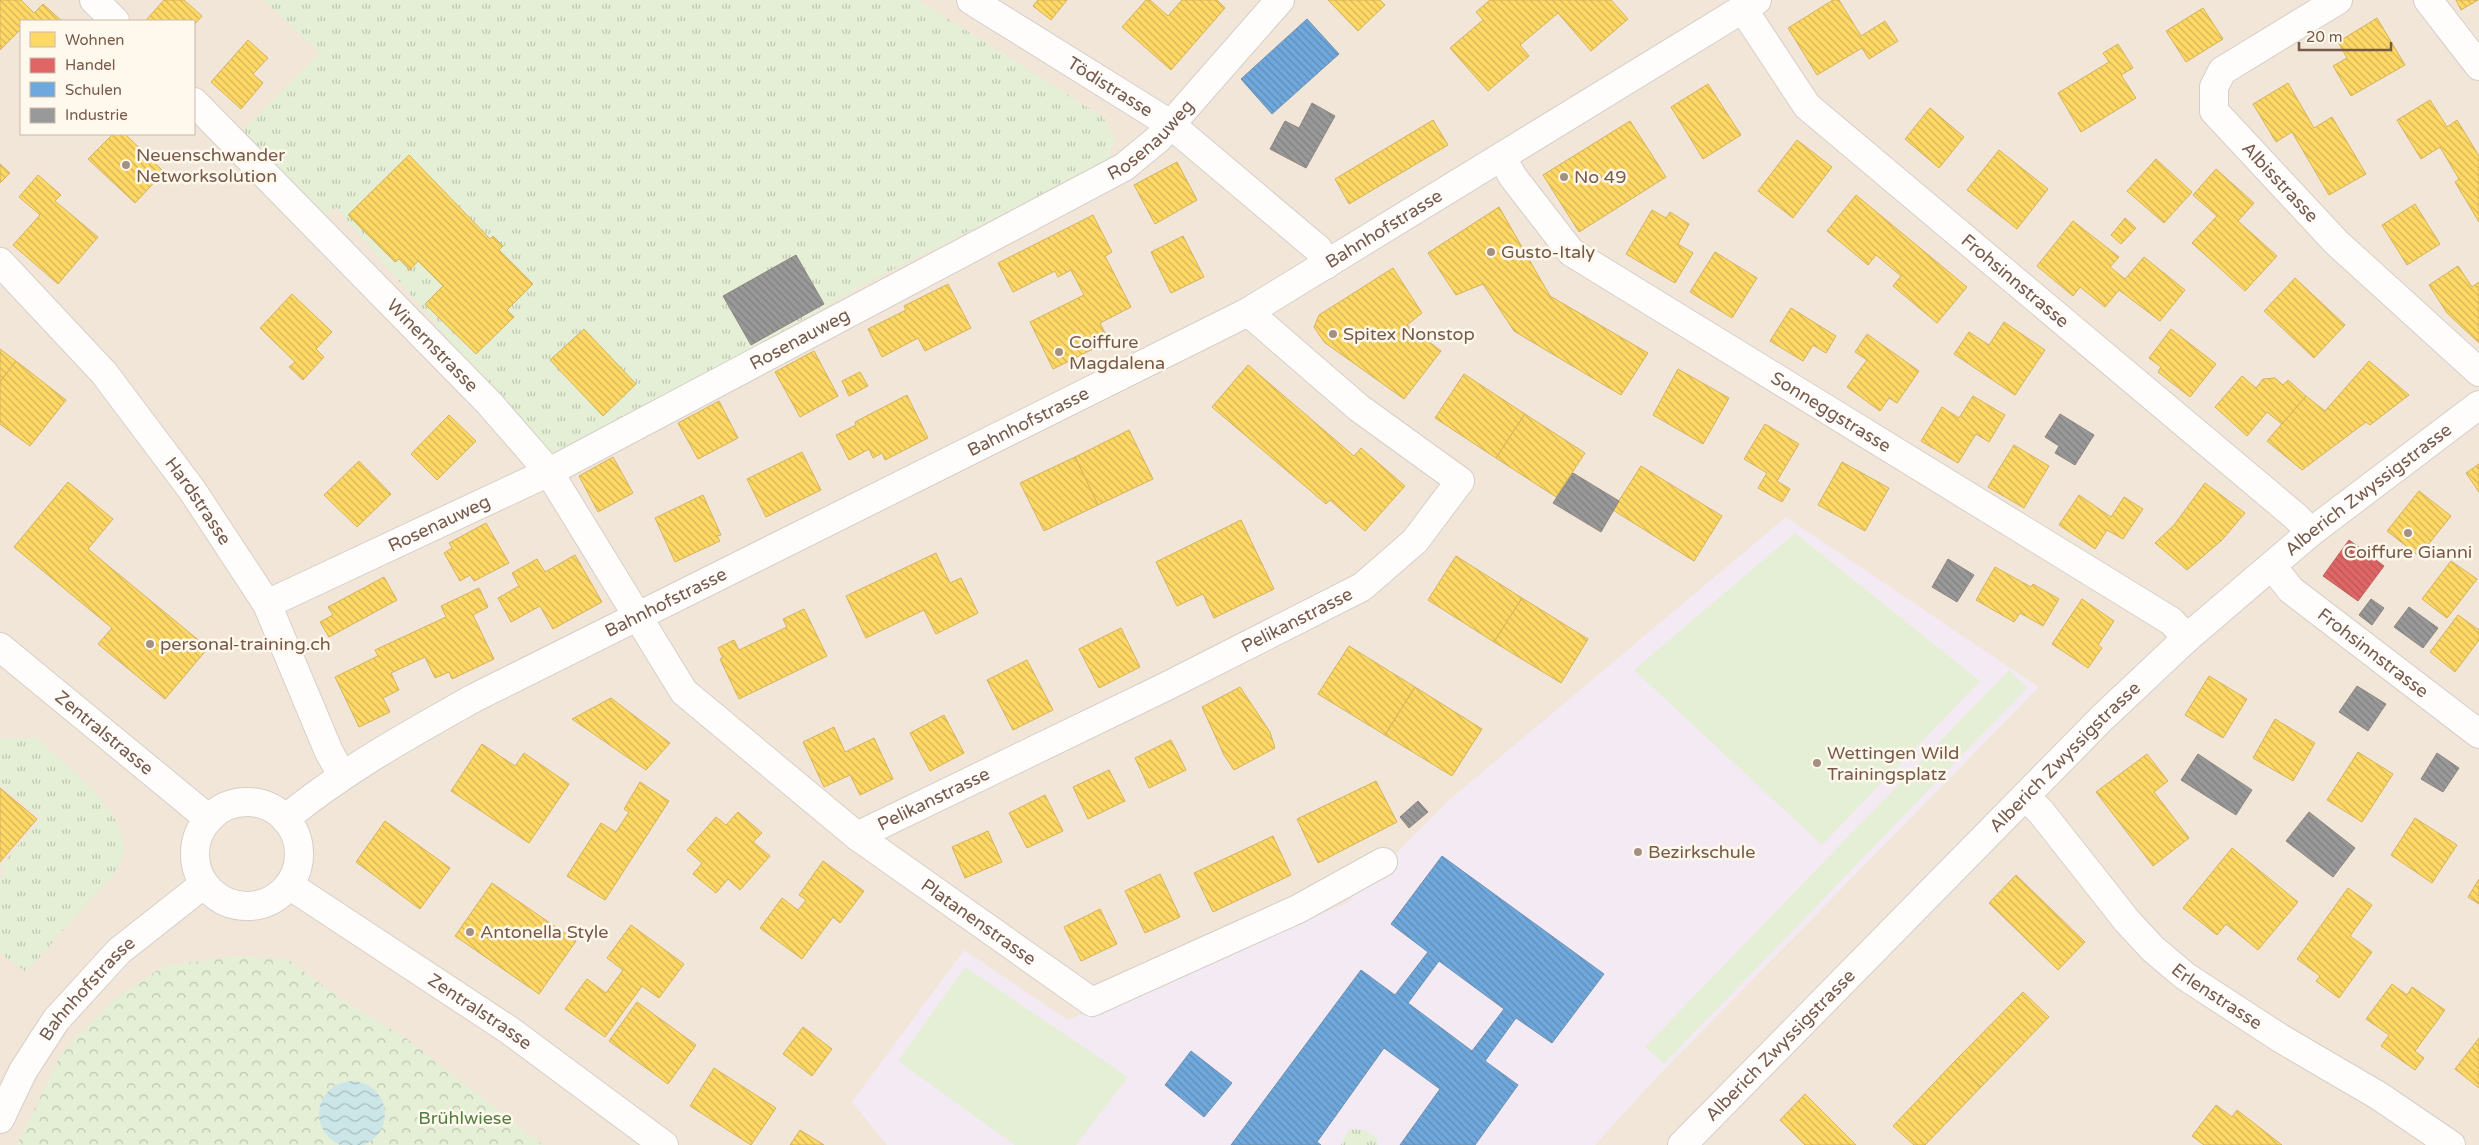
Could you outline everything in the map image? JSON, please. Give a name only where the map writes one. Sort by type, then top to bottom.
[{"type":"street","points":[[94,0],[114,20]]},
{"type":"street","name":"Tödistrasse","points":[[971,0],[1170,124],[1318,249],[1326,265]]},
{"type":"street","name":"Rosenauweg","points":[[267,604],[550,472],[1124,166],[1158,139],[1280,0]]},
{"type":"street","name":"Albisstrasse","points":[[2338,0],[2222,70],[2214,87],[2214,111],[2336,242],[2479,372]]},
{"type":"street","points":[[2428,0],[2479,66]]},
{"type":"street","name":"Frohsinnstrasse","points":[[1750,5],[1807,106],[2295,516],[2311,532]]},
{"type":"street","name":"Bahnhofstrasse","points":[[284,819],[342,775],[394,742],[474,698],[1248,312],[1750,5]]},
{"type":"street","name":"Winernstrasse","points":[[195,103],[490,404],[550,472],[639,617]]},
{"type":"street","name":"Sonneggstrasse","points":[[1502,158],[1513,176],[1571,252],[2170,620],[2187,638]]},
{"type":"street","name":"Hardstrasse","points":[[0,262],[104,374],[192,490],[267,604],[329,752],[342,775]]},
{"type":"street","name":"Pelikanstrasse","points":[[857,836],[1165,687],[1362,587],[1416,541],[1429,524],[1460,481],[1359,408],[1248,312]]},
{"type":"street","name":"Alberich Zwyssigstrasse","points":[[1682,1145],[2102,718],[2187,638],[2311,532],[2479,405]]},
{"type":"street","name":"Frohsinnstrasse","points":[[2272,566],[2291,590],[2479,734]]},
{"type":"street","name":"Platanenstrasse","points":[[639,617],[684,692],[857,836],[1092,1002],[1298,908],[1383,862]]},
{"type":"street","name":"Zentralstrasse","points":[[0,647],[209,819]]},
{"type":"street","name":"Erlenstrasse","points":[[2026,796],[2041,812],[2127,921],[2153,949],[2185,976],[2280,1038],[2379,1096],[2451,1145]]},
{"type":"street","points":[[238,803],[255,803],[271,809],[284,819],[293,830],[298,844],[297,865],[289,885],[267,902],[254,906],[239,906],[226,902],[214,895],[204,884],[198,872],[195,858],[200,830],[209,819],[222,808],[238,803]]},
{"type":"street","name":"Bahnhofstrasse","points":[[0,1119],[23,1071],[56,1020],[118,951],[204,884]]},
{"type":"street","name":"Zentralstrasse","points":[[289,885],[510,1030],[664,1145]]},
{"type":"shaded area","points":[[0,0],[2479,0],[2479,1145],[0,1145]]},
{"type":"shaded area","name":"Bezirkschule","points":[[1786,517],[2039,687],[1657,1077],[1595,1145],[887,1145],[852,1102],[964,950],[1068,1020],[1347,903],[1449,800]]},
{"type":"green space","points":[[264,0],[918,0],[1103,117],[1115,139],[1108,160],[863,285],[553,462],[336,207],[325,217],[238,135],[320,53]]},
{"type":"green space","name":"Wettingen Wild Trainingsplatz","points":[[1795,533],[1980,681],[1822,845],[1634,670]]},
{"type":"green space","points":[[2009,670],[2027,688],[1664,1064],[1645,1047]]},
{"type":"green space","points":[[0,738],[37,738],[77,774],[104,803],[115,819],[121,834],[123,850],[118,869],[26,972],[0,953],[0,879],[5,873],[0,867],[41,819],[0,784]]},
{"type":"green space","name":"Brühlwiese","points":[[239,956],[289,960],[339,998],[407,1039],[543,1145],[17,1145],[62,1052],[116,998],[164,966]]},
{"type":"green space","points":[[965,967],[1128,1077],[1076,1145],[1015,1145],[898,1061]]},
{"type":"green space","points":[[1349,1129],[1365,1130],[1377,1138],[1378,1145],[1341,1145]]},
{"type":"water","points":[[346,1081],[358,1081],[370,1086],[380,1096],[385,1108],[385,1120],[380,1132],[370,1142],[362,1146],[342,1146],[334,1142],[324,1132],[319,1120],[319,1108],[324,1096],[334,1086]]},
{"type":"building: Wohnen","points":[[0,0],[21,0],[34,13],[43,4],[61,20],[20,20],[20,30],[0,50]]},
{"type":"building: Wohnen","points":[[164,0],[184,0],[202,16],[195,24],[195,20],[147,19]]},
{"type":"building: Wohnen","points":[[1038,0],[1067,0],[1051,20],[1033,6]]},
{"type":"building: Wohnen","points":[[1146,0],[1150,0],[1168,16],[1182,0],[1217,0],[1225,8],[1171,70],[1122,27]]},
{"type":"building: Wohnen","points":[[1328,0],[1380,0],[1385,5],[1358,31]]},
{"type":"building: Wohnen","points":[[1490,0],[1611,0],[1628,19],[1591,51],[1558,13],[1520,45],[1529,56],[1488,91],[1450,48],[1483,20],[1476,12]]},
{"type":"building: Wohnen","points":[[1833,0],[1839,0],[1861,36],[1885,21],[1898,41],[1869,59],[1862,48],[1817,75],[1788,28]]},
{"type":"building: Wohnen","points":[[2456,0],[2478,0],[2461,10]]},
{"type":"building: Wohnen","points":[[2203,8],[2223,39],[2186,62],[2166,31]]},
{"type":"building: Wohnen","points":[[2377,18],[2405,65],[2351,96],[2333,66],[2347,58],[2338,42]]},
{"type":"building: Wohnen","points":[[248,40],[268,58],[253,74],[263,83],[241,109],[211,82]]},
{"type":"building: Wohnen","points":[[2118,44],[2133,68],[2121,75],[2136,98],[2081,132],[2058,93],[2109,62],[2103,53]]},
{"type":"building: Wohnen","points":[[2288,83],[2314,128],[2332,117],[2366,174],[2329,195],[2292,132],[2276,142],[2253,104]]},
{"type":"building: Wohnen","points":[[1708,84],[1741,135],[1703,159],[1671,107]]},
{"type":"building: Wohnen","points":[[2430,100],[2447,127],[2457,120],[2479,156],[2479,222],[2455,182],[2459,179],[2440,147],[2421,159],[2397,120]]},
{"type":"building: Wohnen","points":[[1930,108],[1964,137],[1939,168],[1905,139]]},
{"type":"building: Wohnen","points":[[1433,120],[1448,145],[1349,204],[1335,179]]},
{"type":"building: Wohnen","points":[[1630,121],[1666,177],[1579,232],[1543,175]]},
{"type":"building: Wohnen","name":"Neuenschwander Networksolution","points":[[112,135],[126,135],[164,172],[135,203],[88,159]]},
{"type":"building: Wohnen","points":[[1797,140],[1832,167],[1793,218],[1758,191]]},
{"type":"building: Wohnen","points":[[1999,150],[2048,189],[2017,229],[1967,190]]},
{"type":"building: Wohnen","points":[[409,155],[490,239],[493,236],[503,246],[499,250],[533,284],[507,310],[514,317],[476,354],[425,304],[443,286],[418,261],[410,270],[399,259],[395,262],[348,215]]},
{"type":"building: Wohnen","points":[[2156,159],[2192,192],[2164,223],[2127,191]]},
{"type":"building: Wohnen","points":[[1177,162],[1197,200],[1155,224],[1134,185]]},
{"type":"building: Wohnen","points":[[0,164],[10,173],[0,183]]},
{"type":"building: Wohnen","points":[[2216,169],[2254,203],[2238,221],[2277,256],[2245,291],[2192,243],[2217,216],[2193,195]]},
{"type":"building: Wohnen","points":[[38,175],[61,195],[55,201],[98,237],[58,284],[13,245],[40,215],[19,197]]},
{"type":"building: Wohnen","points":[[1856,195],[1967,287],[1937,323],[1893,286],[1901,276],[1876,255],[1868,265],[1827,231]]},
{"type":"building: Wohnen","points":[[2415,204],[2440,244],[2407,265],[2382,225]]},
{"type":"building: Wohnen","points":[[1499,207],[1550,296],[1648,353],[1621,395],[1514,331],[1483,284],[1456,295],[1428,253]]},
{"type":"building: Wohnen","points":[[1652,210],[1666,218],[1670,212],[1689,224],[1678,244],[1693,253],[1675,283],[1626,254]]},
{"type":"building: Wohnen","points":[[1093,215],[1112,252],[1105,256],[1131,307],[1100,323],[1109,341],[1053,369],[1030,322],[1084,295],[1071,270],[1058,277],[1055,271],[1013,292],[998,263]]},
{"type":"building: Wohnen","points":[[2125,218],[2136,228],[2121,244],[2111,235]]},
{"type":"building: Wohnen","points":[[2073,221],[2119,257],[2110,267],[2125,279],[2144,257],[2185,290],[2160,321],[2119,290],[2105,307],[2080,287],[2073,296],[2037,266]]},
{"type":"building: Wohnen","points":[[1183,236],[1204,277],[1171,293],[1151,252]]},
{"type":"building: Wohnen","points":[[1715,252],[1757,278],[1732,318],[1690,292]]},
{"type":"building: Wohnen","points":[[2458,266],[2472,287],[2479,282],[2479,343],[2447,313],[2429,285]]},
{"type":"building: Wohnen","points":[[1393,268],[1422,313],[1407,325],[1441,351],[1404,399],[1324,342],[1314,327],[1319,315]]},
{"type":"building: Wohnen","points":[[2295,278],[2345,325],[2314,358],[2264,311]]},
{"type":"building: Wohnen","points":[[948,284],[971,328],[925,351],[918,338],[882,357],[868,329],[906,310],[904,306]]},
{"type":"building: Wohnen","points":[[292,294],[332,332],[316,349],[324,357],[303,380],[289,367],[295,362],[260,328]]},
{"type":"building: Wohnen","points":[[1791,308],[1836,336],[1826,353],[1813,345],[1803,361],[1770,341]]},
{"type":"building: Wohnen","points":[[2004,322],[2045,350],[2015,395],[1954,354],[1969,332],[1989,345]]},
{"type":"building: Wohnen","points":[[584,329],[636,384],[603,416],[550,360]]},
{"type":"building: Wohnen","points":[[2171,329],[2216,364],[2190,397],[2158,372],[2161,367],[2149,358]]},
{"type":"building: Wohnen","points":[[1867,334],[1919,371],[1897,403],[1889,398],[1880,411],[1847,387],[1867,360],[1855,352]]},
{"type":"building: Wohnen","points":[[0,349],[16,361],[0,382]]},
{"type":"building: Wohnen","points":[[814,351],[838,396],[800,417],[775,372]]},
{"type":"building: Wohnen","points":[[16,361],[66,400],[30,446],[0,424],[0,382]]},
{"type":"building: Wohnen","points":[[2369,361],[2409,395],[2370,425],[2366,422],[2302,470],[2267,441],[2306,396],[2325,411]]},
{"type":"building: Wohnen","points":[[1248,365],[1354,456],[1361,448],[1405,486],[1365,531],[1330,500],[1326,504],[1212,407]]},
{"type":"building: Wohnen","points":[[1678,369],[1729,398],[1703,444],[1653,415]]},
{"type":"building: Wohnen","points":[[860,372],[868,386],[849,396],[842,381]]},
{"type":"building: Wohnen","points":[[1464,374],[1525,414],[1496,458],[1435,418]]},
{"type":"building: Wohnen","points":[[2242,376],[2256,388],[2263,379],[2275,378],[2283,385],[2288,380],[2306,396],[2282,424],[2267,412],[2247,436],[2215,407]]},
{"type":"building: Wohnen","points":[[907,395],[928,438],[885,460],[882,453],[873,458],[869,449],[849,460],[836,435],[856,425],[855,422]]},
{"type":"building: Wohnen","points":[[1973,396],[2005,415],[1989,442],[1976,434],[1958,463],[1921,441],[1942,407],[1959,418]]},
{"type":"building: Wohnen","points":[[719,401],[738,438],[698,459],[678,423]]},
{"type":"building: Wohnen","points":[[1525,414],[1585,453],[1556,497],[1496,458]]},
{"type":"building: Wohnen","points":[[449,415],[476,441],[437,480],[411,454]]},
{"type":"building: Wohnen","points":[[1765,424],[1799,444],[1777,481],[1790,489],[1782,502],[1758,488],[1767,473],[1744,459]]},
{"type":"building: Wohnen","points":[[1129,430],[1153,479],[1098,505],[1075,457]]},
{"type":"building: Wohnen","points":[[2014,445],[2049,466],[2024,508],[1988,487]]},
{"type":"building: Wohnen","points":[[802,452],[821,490],[766,517],[747,479]]},
{"type":"building: Wohnen","points":[[613,457],[633,493],[598,512],[579,476]]},
{"type":"building: Wohnen","points":[[1075,457],[1098,505],[1044,531],[1020,483]]},
{"type":"building: Wohnen","points":[[359,461],[391,494],[357,527],[324,495]]},
{"type":"building: Wohnen","points":[[1842,462],[1889,488],[1865,531],[1818,505]]},
{"type":"building: Wohnen","points":[[2479,464],[2479,492],[2466,473]]},
{"type":"building: Wohnen","points":[[1641,466],[1722,516],[1694,561],[1613,510]]},
{"type":"building: Wohnen","points":[[68,482],[113,519],[88,549],[208,648],[165,699],[98,644],[112,628],[14,547]]},
{"type":"building: Wohnen","points":[[2205,483],[2245,513],[2222,540],[2187,570],[2155,543],[2174,525]]},
{"type":"building: Wohnen","points":[[2419,491],[2451,516],[2419,556],[2387,531]]},
{"type":"building: Wohnen","points":[[703,495],[721,535],[717,536],[720,541],[675,562],[655,518]]},
{"type":"building: Wohnen","points":[[2079,495],[2111,517],[2124,497],[2143,509],[2123,539],[2107,530],[2095,549],[2059,525]]},
{"type":"building: Wohnen","points":[[1241,520],[1274,589],[1214,618],[1203,594],[1177,606],[1156,562]]},
{"type":"building: Wohnen","points":[[486,523],[509,563],[474,581],[470,575],[460,581],[444,553],[452,548],[449,543]]},
{"type":"building: Wohnen","points":[[936,553],[950,583],[961,578],[978,613],[936,634],[924,610],[866,638],[846,596]]},
{"type":"building: Wohnen","points":[[575,555],[602,602],[553,629],[540,606],[511,622],[498,598],[519,586],[512,573],[537,559],[545,572]]},
{"type":"building: Wohnen","points":[[1456,556],[1522,598],[1494,642],[1428,600]]},
{"type":"building: Wohnen","points":[[2451,561],[2477,579],[2447,618],[2422,599]]},
{"type":"building: Wohnen","points":[[1995,567],[2031,587],[2033,584],[2059,599],[2043,626],[2020,613],[2014,622],[1976,600]]},
{"type":"building: Wohnen","points":[[384,577],[397,600],[329,637],[320,622],[333,615],[328,607]]},
{"type":"building: Wohnen","points":[[479,588],[488,607],[473,615],[494,659],[452,679],[449,672],[435,678],[425,657],[391,673],[399,690],[383,698],[390,712],[359,727],[335,677],[378,656],[375,650],[446,617],[441,606]]},
{"type":"building: Wohnen","points":[[1522,598],[1588,639],[1561,683],[1494,642]]},
{"type":"building: Wohnen","points":[[2082,599],[2114,621],[2098,645],[2102,648],[2088,668],[2052,644]]},
{"type":"building: Wohnen","points":[[804,609],[827,656],[739,699],[720,659],[723,658],[718,648],[734,640],[739,650],[787,627],[783,619]]},
{"type":"building: Wohnen","points":[[2458,615],[2479,630],[2479,640],[2455,672],[2430,652]]},
{"type":"building: Wohnen","points":[[1121,628],[1140,667],[1099,688],[1079,649]]},
{"type":"building: Wohnen","points":[[1349,646],[1415,687],[1385,735],[1318,694]]},
{"type":"building: Wohnen","points":[[1027,660],[1053,710],[1013,730],[987,680]]},
{"type":"building: Wohnen","points":[[2209,676],[2247,699],[2223,738],[2185,715]]},
{"type":"building: Wohnen","points":[[1240,687],[1270,732],[1275,748],[1234,770],[1224,755],[1202,707]]},
{"type":"building: Wohnen","points":[[1415,687],[1482,729],[1452,776],[1385,735]]},
{"type":"building: Wohnen","points":[[611,698],[670,743],[646,770],[572,719]]},
{"type":"building: Wohnen","points":[[944,715],[964,753],[930,771],[910,733]]},
{"type":"building: Wohnen","points":[[2275,719],[2315,743],[2293,781],[2253,758]]},
{"type":"building: Wohnen","points":[[834,727],[845,752],[874,738],[893,779],[860,795],[850,775],[824,787],[803,742]]},
{"type":"building: Wohnen","points":[[1171,740],[1186,770],[1149,788],[1135,758]]},
{"type":"building: Wohnen","points":[[482,744],[515,766],[524,753],[569,784],[529,843],[451,791]]},
{"type":"building: Wohnen","points":[[2358,752],[2393,774],[2362,822],[2327,800]]},
{"type":"building: Wohnen","points":[[2147,754],[2168,781],[2154,792],[2189,838],[2153,866],[2096,792]]},
{"type":"building: Wohnen","points":[[1109,770],[1125,801],[1088,819],[1073,787]]},
{"type":"building: Wohnen","points":[[1376,781],[1397,822],[1318,863],[1297,819]]},
{"type":"building: Wohnen","points":[[640,782],[669,801],[605,900],[567,876],[601,823],[616,832],[629,812],[624,809]]},
{"type":"building: Wohnen","points":[[0,788],[37,819],[0,862]]},
{"type":"building: Wohnen","points":[[1045,795],[1063,831],[1027,848],[1009,813]]},
{"type":"building: Wohnen","points":[[738,812],[762,833],[753,842],[770,856],[740,890],[728,879],[716,893],[693,874],[702,863],[687,850],[716,817],[726,825]]},
{"type":"building: Wohnen","points":[[2415,818],[2457,845],[2432,883],[2391,855]]},
{"type":"building: Wohnen","points":[[385,821],[450,868],[420,909],[356,862]]},
{"type":"building: Wohnen","points":[[988,831],[1002,862],[965,878],[952,847]]},
{"type":"building: Wohnen","points":[[1273,836],[1291,875],[1213,912],[1194,873]]},
{"type":"building: Wohnen","points":[[2232,848],[2298,902],[2258,950],[2226,924],[2217,935],[2183,908]]},
{"type":"building: Wohnen","points":[[823,861],[864,891],[840,923],[833,917],[802,959],[760,928],[782,898],[798,910],[806,900],[799,895]]},
{"type":"building: Wohnen","points":[[1160,874],[1180,917],[1145,933],[1125,891]]},
{"type":"building: Wohnen","points":[[2016,875],[2085,942],[2058,970],[1989,903]]},
{"type":"building: Wohnen","points":[[2479,879],[2479,904],[2468,897]]},
{"type":"building: Wohnen","points":[[492,883],[576,941],[539,994],[455,936]]},
{"type":"building: Wohnen","points":[[2348,888],[2372,905],[2350,936],[2372,952],[2339,998],[2316,981],[2320,976],[2297,959]]},
{"type":"building: Wohnen","points":[[1100,909],[1117,944],[1081,961],[1064,927]]},
{"type":"building: Wohnen","points":[[631,925],[684,964],[659,998],[642,986],[605,1037],[565,1009],[587,979],[606,993],[623,970],[607,958]]},
{"type":"building: Wohnen","points":[[2392,984],[2407,995],[2412,987],[2445,1010],[2415,1051],[2424,1058],[2415,1070],[2381,1046],[2389,1035],[2366,1019]]},
{"type":"building: Wohnen","points":[[2023,992],[2049,1017],[1981,1087],[1955,1061]]},
{"type":"building: Wohnen","points":[[637,1002],[696,1045],[668,1084],[609,1041]]},
{"type":"building: Wohnen","points":[[803,1027],[832,1049],[812,1076],[783,1054]]},
{"type":"building: Wohnen","points":[[2479,1038],[2479,1088],[2455,1069]]},
{"type":"building: Wohnen","points":[[1955,1061],[1981,1087],[1925,1145],[1914,1145],[1893,1126]]},
{"type":"building: Wohnen","points":[[714,1068],[776,1108],[751,1145],[690,1106]]},
{"type":"building: Wohnen","points":[[1805,1094],[1856,1145],[1805,1145],[1780,1120]]},
{"type":"building: Wohnen","points":[[2216,1105],[2232,1117],[2237,1110],[2282,1145],[2204,1145],[2192,1136]]},
{"type":"building: Wohnen","points":[[800,1130],[824,1145],[790,1145]]},
{"type":"building: Handel","points":[[2349,540],[2384,566],[2358,601],[2323,576]]},
{"type":"building: Schulen","points":[[1307,19],[1339,54],[1272,114],[1241,79]]},
{"type":"building: Schulen","points":[[1442,856],[1604,974],[1552,1043],[1516,1018],[1485,1061],[1518,1085],[1475,1145],[1400,1145],[1440,1089],[1384,1048],[1317,1142],[1321,1145],[1231,1145],[1361,970],[1395,995],[1428,952],[1391,924]],"holes":[[[1439,961],[1504,1009],[1472,1051],[1408,1003]]]},
{"type":"building: Schulen","points":[[1191,1051],[1232,1083],[1204,1117],[1165,1085]]},
{"type":"building: Industrie","points":[[1312,103],[1335,116],[1306,168],[1270,149],[1285,121],[1299,128]]},
{"type":"building: Industrie","points":[[796,255],[824,304],[751,345],[723,296]]},
{"type":"building: Industrie","points":[[2060,414],[2094,435],[2075,465],[2055,453],[2059,446],[2045,437]]},
{"type":"building: Industrie","points":[[1573,473],[1619,501],[1601,532],[1553,503]]},
{"type":"building: Industrie","points":[[1948,559],[1974,575],[1957,602],[1932,587]]},
{"type":"building: Industrie","points":[[2371,599],[2384,608],[2372,625],[2359,615]]},
{"type":"building: Industrie","points":[[2409,607],[2438,628],[2423,648],[2394,627]]},
{"type":"building: Industrie","points":[[2357,686],[2386,704],[2368,731],[2339,712]]},
{"type":"building: Industrie","points":[[2437,753],[2459,768],[2443,792],[2421,779]]},
{"type":"building: Industrie","points":[[2198,754],[2252,790],[2236,815],[2181,780]]},
{"type":"building: Industrie","points":[[1418,801],[1428,812],[1409,828],[1400,817]]},
{"type":"building: Industrie","points":[[2309,812],[2355,848],[2333,877],[2286,841]]},
{"type":"place","name":"Neuenschwander Networksolution","points":[[126,165]]},
{"type":"place","name":"No 49","points":[[1564,177]]},
{"type":"place","name":"Gusto-Italy","points":[[1491,252]]},
{"type":"place","name":"Spitex Nonstop","points":[[1333,334]]},
{"type":"place","name":"Coiffure Magdalena","points":[[1059,352]]},
{"type":"place","name":"Coiffure Gianni","points":[[2408,533]]},
{"type":"place","name":"personal-training.ch","points":[[150,644]]},
{"type":"place","name":"Wettingen Wild Trainingsplatz","points":[[1817,763]]},
{"type":"place","name":"Bezirkschule","points":[[1638,852]]},
{"type":"place","name":"Antonella Style","points":[[470,932]]}]
